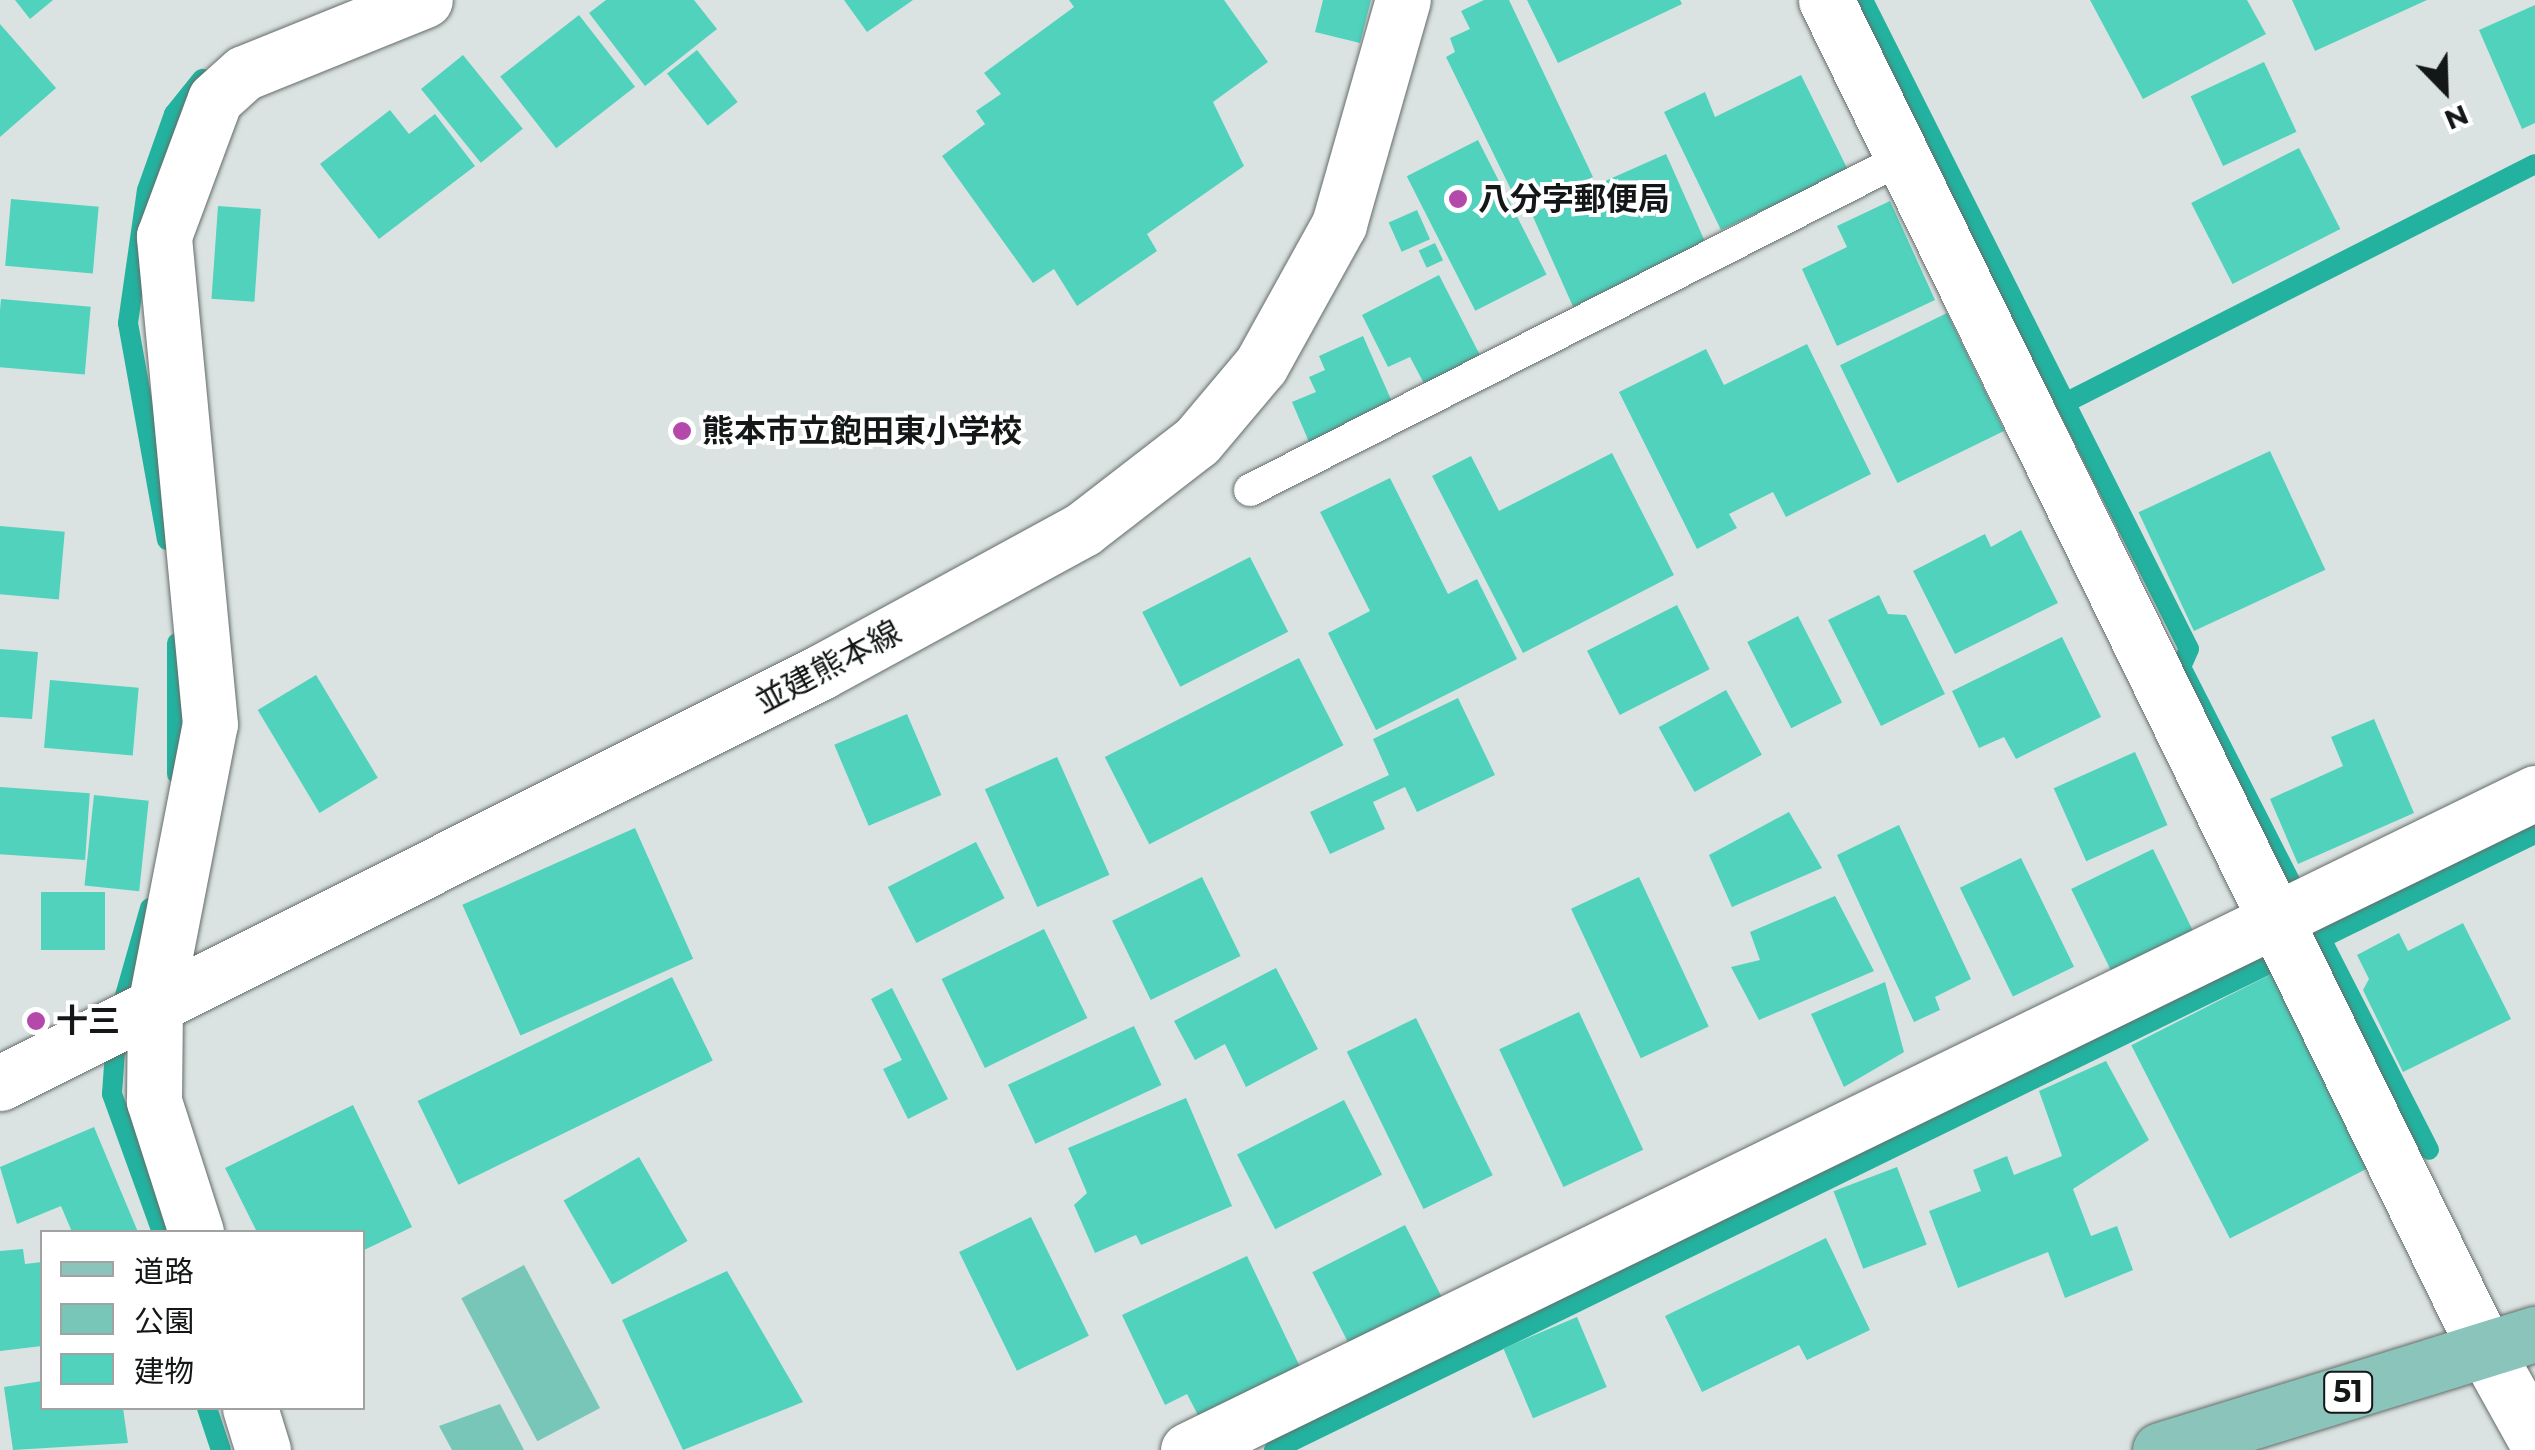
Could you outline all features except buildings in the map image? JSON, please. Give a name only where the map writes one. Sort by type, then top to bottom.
[{"type":"main road","name":"51","points":[[2160,1450],[2510,1341]]},
{"type":"street","points":[[195,1230],[154,1101],[154,1006],[210,724],[164,236],[215,100],[230,86],[426,0]]},
{"type":"street","name":"並建熊本線","points":[[0,1083],[821,672],[1083,530],[1197,441],[1261,365],[1338,224],[1404,0]]},
{"type":"street","points":[[1826,0],[2274,922],[2510,1341],[2535,1439]]},
{"type":"street","points":[[1188,1450],[2535,794]]},
{"type":"street","points":[[251,1410],[263,1450]]},
{"type":"lane","points":[[1250,490],[1903,158]]},
{"type":"green space","points":[[524,1265],[600,1408],[537,1441],[461,1298]]},
{"type":"green space","points":[[500,1404],[524,1450],[452,1450],[439,1426]]},
{"type":"waterway","points":[[1863,0],[2189,649],[2181,667],[2302,904]]},
{"type":"waterway","points":[[167,540],[128,323],[147,190],[174,114],[202,79]]},
{"type":"waterway","points":[[2065,403],[2535,164]]},
{"type":"waterway","points":[[177,643],[177,774]]},
{"type":"waterway","points":[[1274,1450],[2535,834]]},
{"type":"waterway","points":[[150,908],[117,1024],[112,1094],[161,1230]]},
{"type":"waterway","points":[[2316,929],[2429,1150]]},
{"type":"waterway","points":[[208,1410],[221,1450]]},
{"type":"place","name":"八分字郵便局","points":[[1458,199]]},
{"type":"place","name":"熊本市立飽田東小学校","points":[[682,431]]},
{"type":"place","name":"十三","points":[[36,1021]]}]
